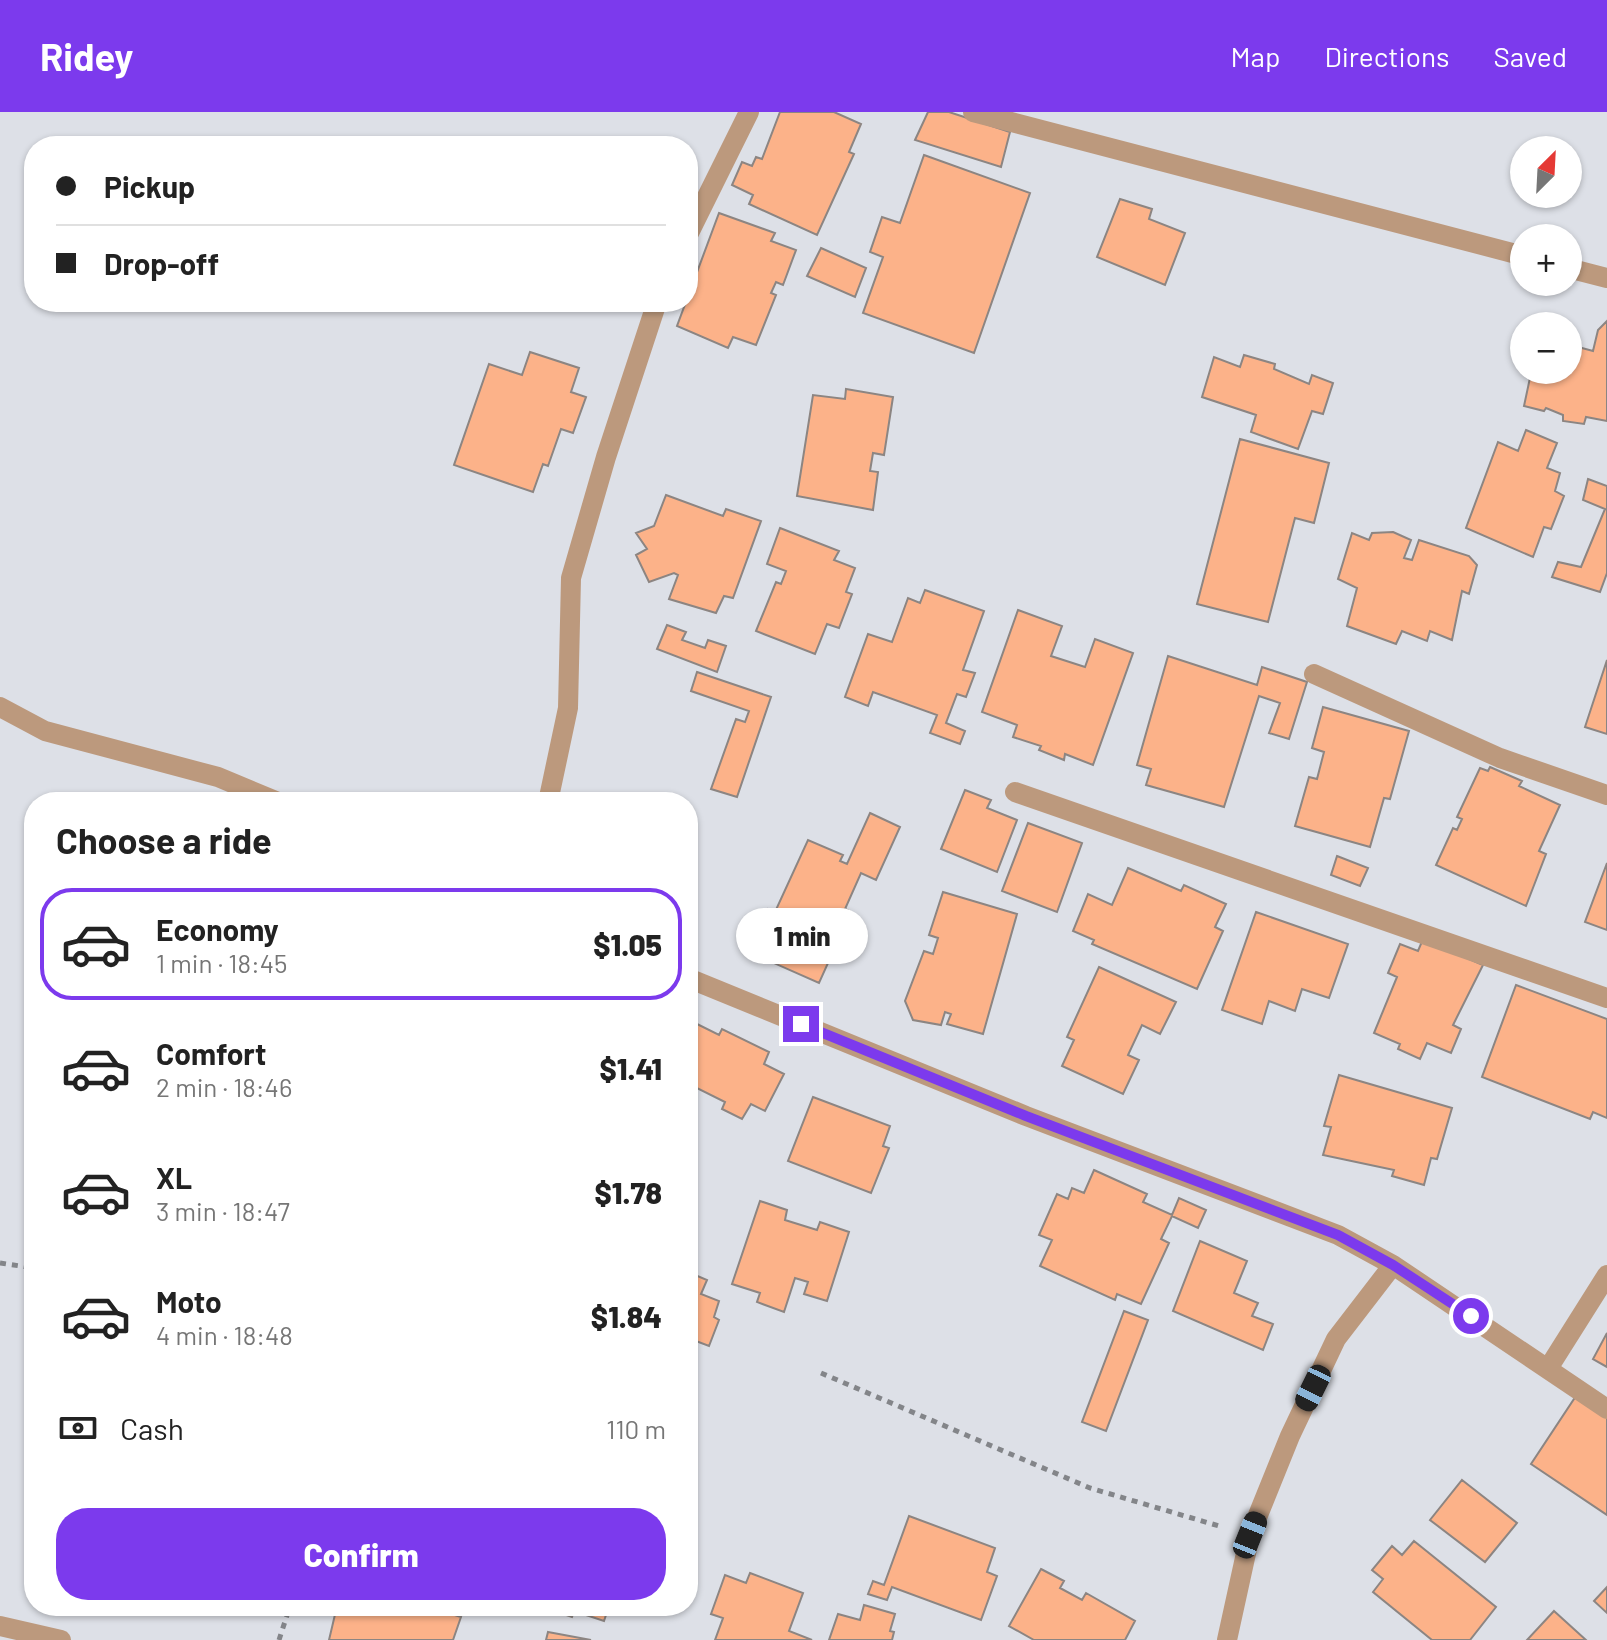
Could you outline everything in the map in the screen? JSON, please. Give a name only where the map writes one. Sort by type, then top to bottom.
[{"type":"street","points":[[698,215],[749,112]]},
{"type":"street","points":[[973,112],[1510,252]]},
{"type":"street","points":[[1582,272],[1607,278]]},
{"type":"street","points":[[550,792],[568,708],[571,578],[606,457],[654,312]]},
{"type":"street","points":[[1314,674],[1500,758],[1607,795]]},
{"type":"street","points":[[0,707],[45,731],[218,777],[254,792]]},
{"type":"street","points":[[1015,792],[1607,998]]},
{"type":"street","points":[[698,982],[1026,1116],[1338,1235],[1393,1265],[1549,1367],[1607,1409]]},
{"type":"street","points":[[1227,1640],[1250,1535],[1290,1436],[1336,1339],[1393,1265]]},
{"type":"street","points":[[1549,1367],[1607,1275]]},
{"type":"street","points":[[0,1626],[61,1640]]},
{"type":"path","points":[[0,1263],[24,1267]]},
{"type":"path","points":[[821,1373],[1090,1488],[1250,1535]]},
{"type":"path","points":[[279,1640],[287,1616]]},
{"type":"building","points":[[780,112],[834,112],[861,124],[849,152],[854,154],[817,235],[749,204],[753,195],[732,185],[742,162],[752,166],[756,157],[762,159]]},
{"type":"building","points":[[928,112],[949,112],[1010,132],[1001,167],[915,140]]},
{"type":"building","points":[[924,155],[1030,193],[974,353],[863,313],[883,257],[870,252],[882,217],[900,223]]},
{"type":"building","points":[[1120,199],[1152,209],[1149,219],[1185,233],[1165,285],[1097,257]]},
{"type":"building","points":[[719,213],[775,233],[771,241],[796,250],[783,285],[776,282],[771,293],[776,295],[756,345],[733,337],[728,348],[677,326],[682,312],[698,312],[698,270]]},
{"type":"building","points":[[821,248],[866,268],[855,297],[807,276]]},
{"type":"building","points":[[1607,321],[1607,421],[1586,417],[1584,424],[1563,421],[1563,415],[1546,408],[1544,411],[1524,406],[1529,384],[1582,384],[1582,348],[1593,351],[1598,330]]},
{"type":"building","points":[[530,352],[579,368],[571,392],[586,397],[573,433],[561,429],[548,466],[543,464],[533,492],[454,465],[489,364],[522,375]]},
{"type":"building","points":[[1244,355],[1275,364],[1274,369],[1309,384],[1312,375],[1333,383],[1323,414],[1312,411],[1298,449],[1251,432],[1256,415],[1202,397],[1214,357],[1240,367]]},
{"type":"building","points":[[846,389],[893,397],[884,455],[873,453],[870,471],[878,472],[873,510],[797,496],[813,395],[845,399]]},
{"type":"building","points":[[1526,430],[1557,443],[1547,468],[1560,473],[1555,491],[1564,496],[1551,529],[1544,527],[1533,557],[1466,528],[1498,442],[1518,451]]},
{"type":"building","points":[[1240,439],[1329,463],[1314,523],[1295,518],[1268,622],[1197,604]]},
{"type":"building","points":[[1588,479],[1607,486],[1607,573],[1600,592],[1552,577],[1558,562],[1581,567],[1605,509],[1583,500]]},
{"type":"building","points":[[666,495],[723,516],[726,509],[761,521],[733,598],[724,596],[716,613],[669,599],[678,575],[674,573],[649,582],[636,555],[647,549],[636,533],[654,526]]},
{"type":"building","points":[[780,528],[839,551],[834,560],[855,568],[846,592],[852,594],[839,628],[827,624],[815,654],[756,631],[776,582],[781,584],[786,571],[767,564]]},
{"type":"building","points":[[1393,532],[1411,540],[1404,558],[1412,560],[1419,540],[1469,556],[1477,565],[1469,594],[1462,591],[1452,640],[1430,631],[1427,641],[1402,631],[1396,644],[1347,626],[1357,588],[1338,579],[1352,533],[1369,540],[1372,533]]},
{"type":"building","points":[[925,590],[984,611],[963,670],[975,673],[966,697],[957,694],[946,723],[965,731],[960,744],[930,733],[937,715],[873,692],[868,706],[845,697],[868,634],[892,642],[908,598],[920,603]]},
{"type":"building","points":[[1018,610],[1062,626],[1051,656],[1085,667],[1095,639],[1133,653],[1093,765],[1065,754],[1064,760],[1039,750],[1041,746],[1013,737],[1017,725],[982,712]]},
{"type":"building","points":[[667,625],[686,632],[682,640],[705,648],[708,640],[726,646],[717,672],[657,649]]},
{"type":"building","points":[[1168,656],[1257,685],[1262,667],[1307,682],[1289,739],[1269,733],[1280,703],[1259,696],[1224,807],[1146,785],[1151,769],[1137,765]]},
{"type":"building","points":[[1607,660],[1607,734],[1585,727]]},
{"type":"building","points":[[697,672],[771,697],[737,797],[711,789],[736,719],[745,722],[749,711],[691,691]]},
{"type":"building","points":[[1323,707],[1409,731],[1390,799],[1384,798],[1370,847],[1295,826],[1309,777],[1317,779],[1324,752],[1312,748]]},
{"type":"building","points":[[1490,767],[1522,781],[1519,786],[1560,805],[1539,851],[1546,854],[1526,906],[1436,865],[1453,828],[1457,830],[1462,819],[1457,817],[1480,768],[1488,771]]},
{"type":"building","points":[[965,790],[991,800],[987,808],[1017,820],[997,872],[941,849]]},
{"type":"building","points":[[870,813],[900,827],[876,880],[861,873],[845,909],[851,912],[819,983],[749,952],[768,909],[775,912],[808,840],[843,855],[840,861],[847,864]]},
{"type":"building","points":[[1028,823],[1082,843],[1057,912],[1002,891]]},
{"type":"building","points":[[1337,856],[1368,868],[1360,886],[1331,875]]},
{"type":"building","points":[[1607,863],[1607,930],[1585,922]]},
{"type":"building","points":[[1128,868],[1181,891],[1184,885],[1226,904],[1215,927],[1223,931],[1197,989],[1092,944],[1094,940],[1073,931],[1088,894],[1112,905]]},
{"type":"building","points":[[943,892],[1017,914],[983,1034],[947,1024],[951,1014],[945,1012],[941,1025],[913,1020],[905,1001],[924,951],[933,954],[938,938],[929,935]]},
{"type":"building","points":[[1256,912],[1348,944],[1329,998],[1302,989],[1295,1011],[1269,1001],[1262,1024],[1222,1010]]},
{"type":"building","points":[[1423,939],[1483,965],[1453,1025],[1461,1029],[1451,1053],[1427,1043],[1420,1059],[1398,1049],[1400,1044],[1374,1033],[1397,977],[1388,973],[1400,944],[1418,951]]},
{"type":"building","points":[[1099,967],[1176,1002],[1160,1034],[1142,1025],[1128,1055],[1139,1060],[1123,1094],[1062,1066],[1074,1040],[1067,1037]]},
{"type":"building","points":[[1516,985],[1607,1019],[1607,1118],[1593,1112],[1590,1119],[1482,1077]]},
{"type":"building","points":[[698,1024],[719,1035],[722,1029],[769,1052],[764,1064],[784,1074],[765,1111],[751,1104],[742,1119],[722,1109],[725,1102],[698,1088]]},
{"type":"building","points":[[1339,1075],[1452,1108],[1437,1159],[1431,1158],[1424,1185],[1392,1176],[1394,1170],[1323,1155],[1331,1127],[1324,1126]]},
{"type":"building","points":[[813,1097],[890,1126],[883,1146],[889,1148],[871,1193],[788,1161]]},
{"type":"building","points":[[1094,1170],[1147,1194],[1143,1202],[1172,1215],[1179,1198],[1206,1210],[1198,1228],[1172,1216],[1161,1239],[1169,1243],[1141,1304],[1117,1294],[1115,1300],[1040,1266],[1052,1240],[1039,1235],[1057,1194],[1068,1199],[1072,1188],[1084,1193]]},
{"type":"building","points":[[760,1201],[787,1210],[785,1220],[817,1230],[820,1222],[849,1232],[827,1301],[804,1294],[808,1282],[795,1278],[784,1312],[757,1302],[760,1293],[732,1284]]},
{"type":"building","points":[[1200,1241],[1247,1261],[1234,1293],[1258,1303],[1252,1316],[1273,1324],[1263,1350],[1173,1311]]},
{"type":"building","points":[[698,1276],[707,1280],[701,1294],[719,1301],[714,1317],[719,1320],[709,1346],[698,1342]]},
{"type":"building","points":[[1124,1311],[1148,1320],[1106,1431],[1082,1422]]},
{"type":"building","points":[[1607,1333],[1607,1367],[1593,1359]]},
{"type":"building","points":[[1576,1396],[1607,1417],[1607,1515],[1531,1464]]},
{"type":"building","points":[[1462,1480],[1517,1523],[1485,1562],[1430,1520]]},
{"type":"building","points":[[909,1516],[995,1548],[987,1572],[997,1576],[981,1620],[892,1587],[887,1600],[868,1594],[873,1581],[884,1585]]},
{"type":"building","points":[[1414,1541],[1496,1607],[1470,1640],[1432,1640],[1373,1592],[1383,1579],[1372,1570],[1392,1546],[1402,1555]]},
{"type":"building","points":[[1041,1569],[1064,1581],[1060,1588],[1082,1600],[1086,1593],[1135,1621],[1125,1640],[1034,1640],[1009,1626]]},
{"type":"building","points":[[750,1573],[803,1593],[789,1631],[812,1640],[715,1640],[723,1618],[711,1614],[725,1575],[746,1583]]},
{"type":"building","points":[[1607,1587],[1607,1613],[1594,1601]]},
{"type":"building","points":[[864,1605],[895,1614],[890,1631],[894,1632],[892,1640],[829,1640],[838,1614],[860,1620]]},
{"type":"building","points":[[1554,1611],[1586,1640],[1527,1640]]},
{"type":"building","points":[[335,1616],[461,1617],[453,1640],[329,1640]]},
{"type":"building","points":[[589,1616],[606,1616],[604,1621]]},
{"type":"building","points":[[548,1632],[591,1640],[546,1640]]},
{"type":"route","points":[[801,1024],[1026,1116],[1338,1235],[1393,1265],[1471,1316]]}]
